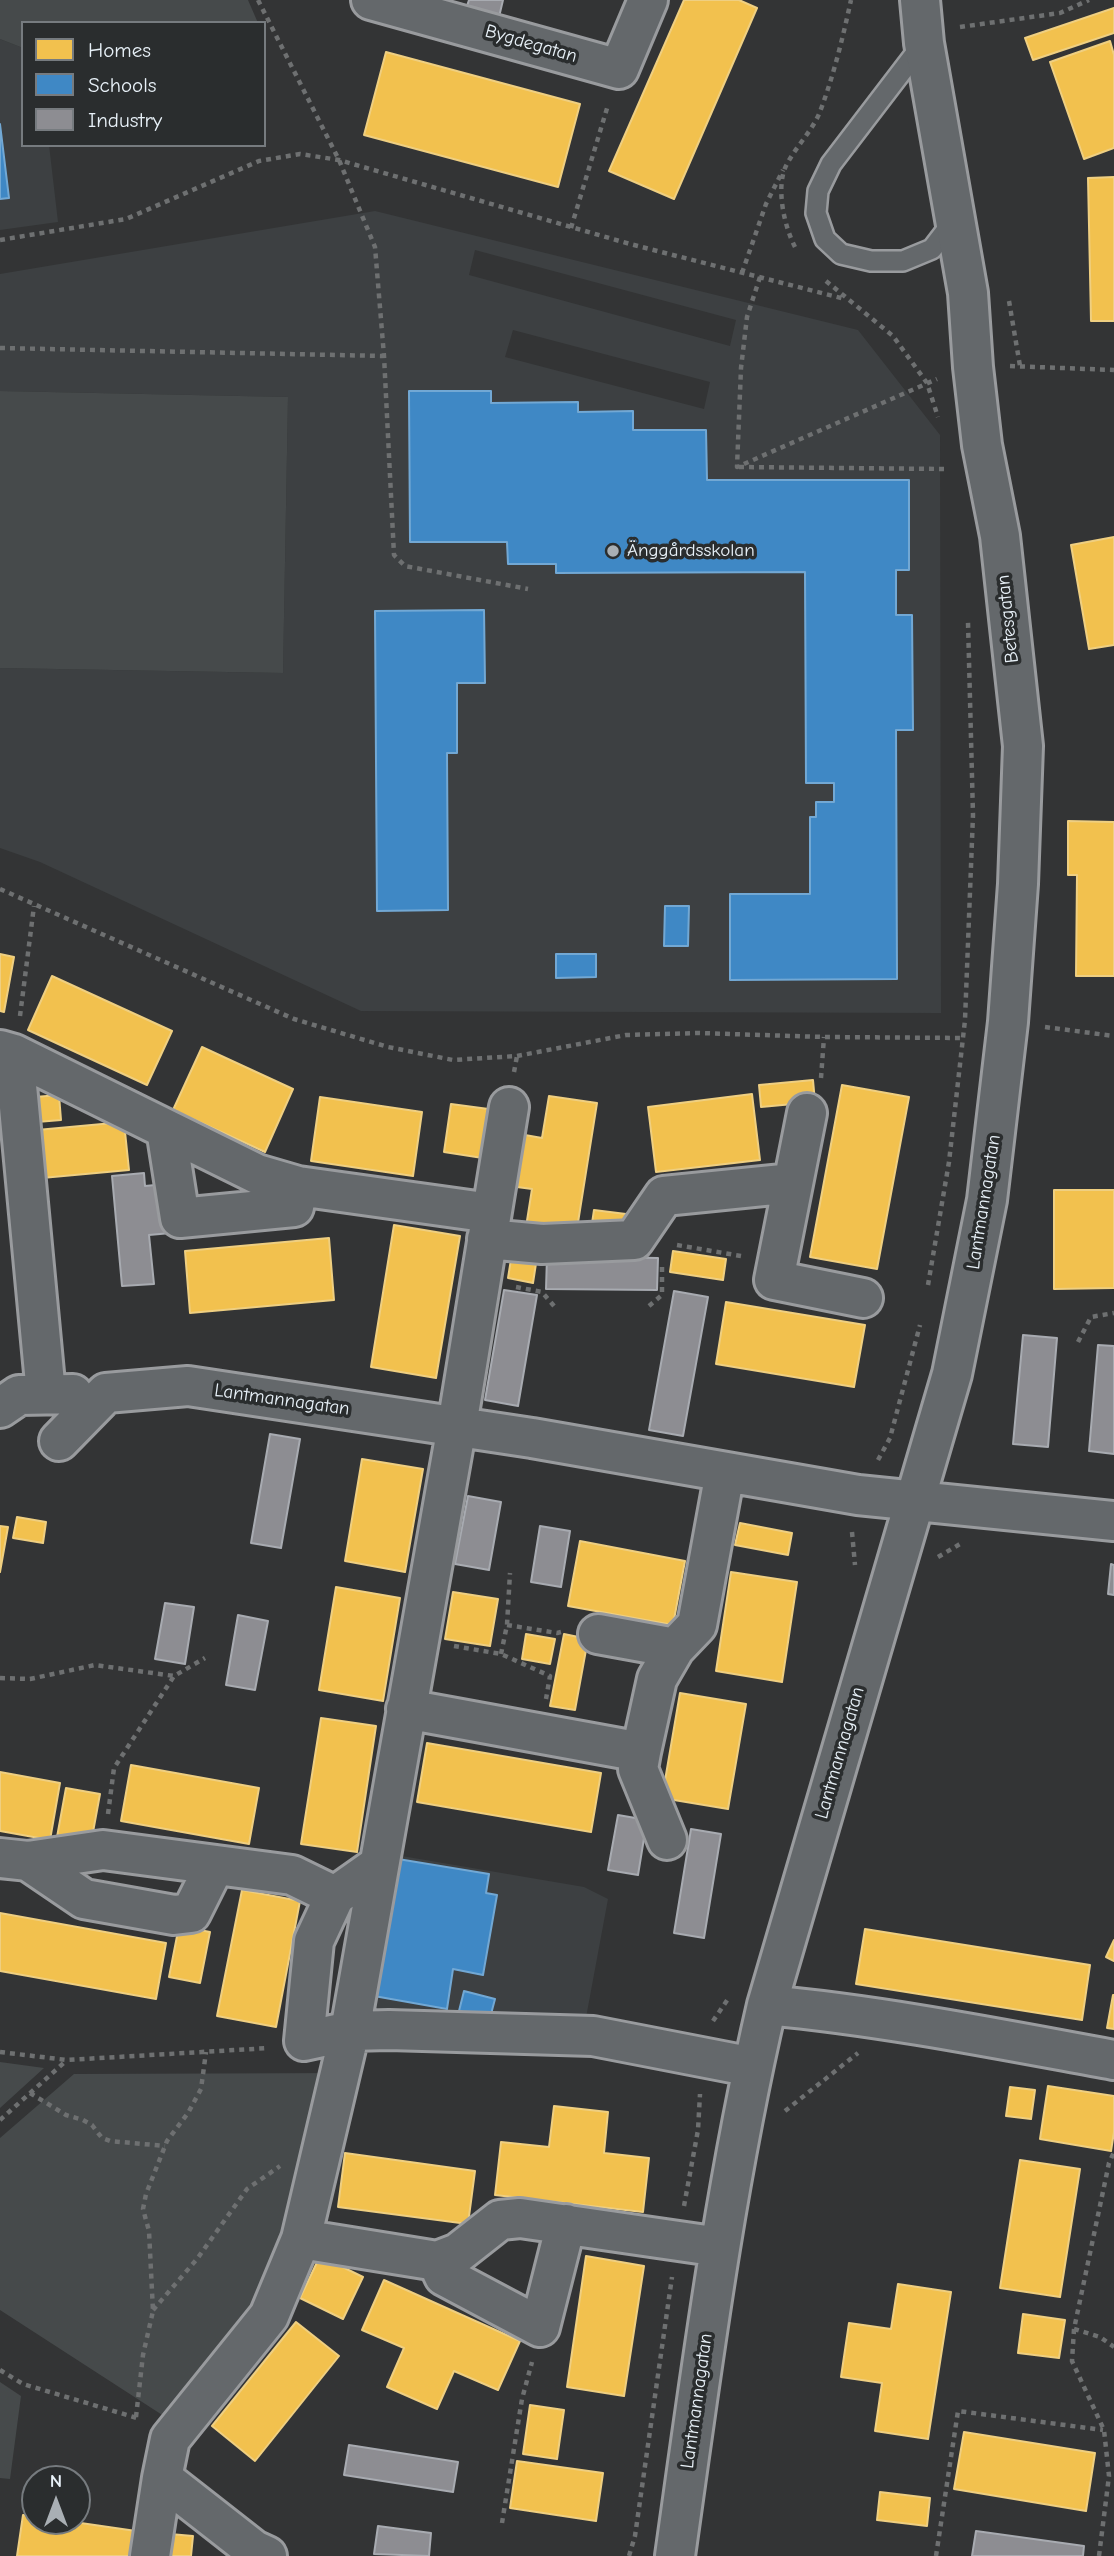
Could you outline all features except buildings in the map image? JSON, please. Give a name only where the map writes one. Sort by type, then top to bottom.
[{"type":"street","name":"Bygdegatan","points":[[371,0],[619,69]]},
{"type":"street","points":[[619,69],[648,0]]},
{"type":"street","name":"Betesgatan","points":[[920,0],[924,43],[968,293],[982,445],[1000,536],[1023,747],[1018,884],[1008,1022]]},
{"type":"street","name":"Lantmannagatan","points":[[675,2556],[720,2247],[753,2067],[767,2005],[952,1374],[987,1200],[1008,1022]]},
{"type":"street","points":[[46,1394],[11,1149],[7,1052],[257,1174],[298,1186],[489,1226],[542,1244],[634,1240],[664,1196],[793,1183]]},
{"type":"street","points":[[150,2556],[170,2439],[269,2316],[302,2239],[350,2031],[457,1426],[509,1107]]},
{"type":"street","points":[[807,1113],[774,1280],[863,1298]]},
{"type":"street","points":[[166,1129],[180,1218],[294,1206],[298,1186]]},
{"type":"street","name":"Lantmannagatan","points":[[0,1408],[19,1395],[106,1393],[188,1386],[457,1426],[858,1495],[1114,1521]]},
{"type":"street","points":[[59,1441],[106,1393]]},
{"type":"street","points":[[667,1840],[638,1769],[657,1679],[675,1648],[697,1625],[725,1472]]},
{"type":"street","points":[[598,1634],[675,1648]]},
{"type":"street","points":[[406,1709],[641,1752]]},
{"type":"street","points":[[14,1859],[103,1850],[292,1875],[335,1896]]},
{"type":"street","points":[[14,1859],[84,1899],[174,1915],[191,1913],[215,1865]]},
{"type":"street","points":[[379,1865],[335,1896],[314,1941],[304,2041],[350,2031],[389,2030],[593,2036],[753,2067]]},
{"type":"street","points":[[767,2005],[898,2021],[1114,2060]]},
{"type":"street","points":[[302,2239],[436,2261],[458,2253],[500,2220],[520,2218],[720,2247]]},
{"type":"street","points":[[436,2261],[444,2276],[540,2327],[566,2224]]},
{"type":"street","points":[[162,2478],[254,2550],[267,2556]]},
{"type":"lane","points":[[924,43],[831,164],[818,191],[816,213],[825,239],[841,254],[871,261],[902,261],[932,249],[955,218]]},
{"type":"path","points":[[258,0],[339,160],[375,247],[384,356],[394,555],[405,566],[528,589]]},
{"type":"path","points":[[960,27],[1060,13],[1089,0]]},
{"type":"path","points":[[571,228],[619,69]]},
{"type":"path","points":[[0,240],[126,219],[259,161],[300,154],[339,160],[571,228],[849,300]]},
{"type":"path","points":[[742,273],[766,204],[785,166]]},
{"type":"path","points":[[737,467],[747,317],[760,277]]},
{"type":"path","points":[[0,348],[384,356]]},
{"type":"path","points":[[737,467],[927,383],[973,368],[1020,366],[1114,370]]},
{"type":"path","points":[[927,383],[940,424]]},
{"type":"path","points":[[737,467],[955,469]]},
{"type":"path","points":[[927,1293],[949,1162],[965,1020],[973,815],[968,621]]},
{"type":"path","points":[[0,889],[294,1019],[388,1048],[453,1060],[517,1056],[626,1035],[699,1033],[963,1038]]},
{"type":"path","points":[[7,1052],[34,905]]},
{"type":"path","points":[[1008,1022],[1114,1036]]},
{"type":"path","points":[[675,1245],[777,1262]]},
{"type":"path","points":[[1078,1342],[1091,1317],[1114,1313]]},
{"type":"path","points":[[858,1495],[890,1438],[922,1318]]},
{"type":"path","points":[[501,1654],[507,1625],[510,1573]]},
{"type":"path","points":[[507,1625],[557,1633],[571,1628],[598,1634]]},
{"type":"path","points":[[419,1640],[501,1654],[550,1676],[540,1735]]},
{"type":"path","points":[[103,1850],[114,1768],[174,1676],[205,1658]]},
{"type":"path","points":[[0,1678],[30,1679],[95,1665],[174,1676]]},
{"type":"path","points":[[629,2556],[635,2536],[699,2116],[766,2125],[898,2021]]},
{"type":"path","points":[[0,2052],[68,2060],[263,2049],[304,2041]]},
{"type":"path","points":[[136,2417],[143,2355],[153,2311],[149,2231],[143,2209],[146,2194],[165,2146],[201,2090],[206,2052]]},
{"type":"path","points":[[0,2120],[68,2060]]},
{"type":"path","points":[[30,2093],[66,2115],[92,2125],[102,2138],[165,2146]]},
{"type":"path","points":[[153,2311],[197,2259],[247,2189],[275,2167],[324,2149]]},
{"type":"path","points":[[1099,2556],[1109,2476],[1104,2430],[1072,2361],[1074,2329],[1109,2163],[1114,2152]]},
{"type":"path","points":[[502,2523],[522,2399],[540,2327]]},
{"type":"path","points":[[1074,2329],[1100,2337],[1114,2347]]},
{"type":"path","points":[[0,2370],[23,2384],[136,2417],[170,2439]]},
{"type":"path","points":[[936,2556],[958,2411],[1104,2430]]},
{"type":"shaded area","points":[[0,0],[248,0],[257,21],[21,21],[21,47],[0,39]]},
{"type":"shaded area","points":[[0,39],[21,47],[21,147],[49,147],[58,222],[0,230]]},
{"type":"shaded area","name":"Änggårdsskolan","points":[[375,211],[858,330],[940,435],[941,1013],[361,1011],[40,862],[0,848],[0,668],[283,673],[288,397],[0,391],[0,274]],"holes":[[[475,250],[736,320],[730,346],[469,275]],[[513,330],[710,382],[704,409],[505,357]]]},
{"type":"shaded area","points":[[0,391],[288,397],[283,673],[0,668]]},
{"type":"shaded area","points":[[390,1854],[584,1887],[608,1899],[585,2023],[361,2013]]},
{"type":"shaded area","points":[[0,2062],[44,2068],[0,2108]]},
{"type":"shaded area","points":[[351,2073],[302,2265],[170,2420],[0,2310],[0,2138],[74,2074]]},
{"type":"shaded area","points":[[0,2382],[21,2396],[10,2479],[0,2478]]},
{"type":"place","name":"Änggårdsskolan","points":[[613,551]]}]
